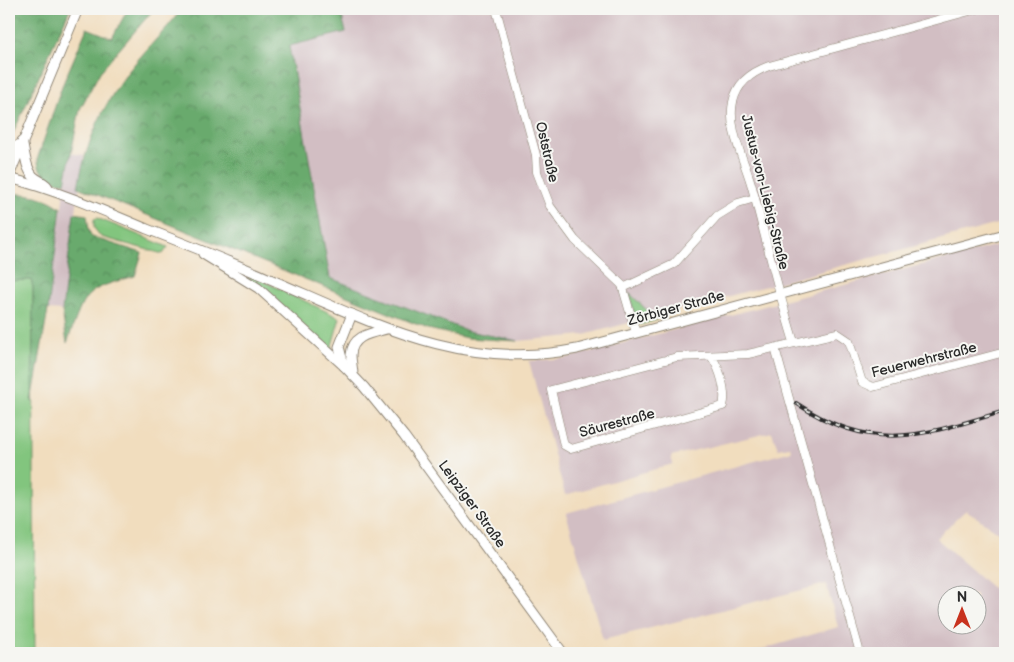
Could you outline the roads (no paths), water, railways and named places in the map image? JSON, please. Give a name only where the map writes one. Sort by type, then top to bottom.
[{"type":"main road","points":[[78,9],[9,177],[80,202],[197,249]]},
{"type":"main road","points":[[22,142],[29,170],[55,193]]},
{"type":"main road","name":"Zörbiger Straße","points":[[197,249],[387,328],[438,345],[503,355],[565,351],[1005,234]]},
{"type":"main road","name":"Leipziger Straße","points":[[197,249],[209,260],[235,272],[258,288],[353,375],[404,436],[563,653]]},
{"type":"main road","points":[[344,366],[339,347],[352,314]]},
{"type":"main road","points":[[353,375],[351,353],[356,341],[364,335],[387,328]]},
{"type":"street","name":"Oststraße","points":[[496,9],[536,155],[537,172],[544,195],[576,240],[623,288],[636,333]]},
{"type":"street","name":"Justus-von-Liebig-Straße","points":[[779,295],[755,198],[733,122],[732,108],[735,94],[745,79],[769,66],[977,9]]},
{"type":"street","points":[[9,149],[22,142]]},
{"type":"street","points":[[623,288],[674,264],[717,216],[738,203],[755,198]]},
{"type":"street","points":[[779,295],[794,342]]},
{"type":"street","name":"Feuerwehrstraße","points":[[794,342],[833,333],[841,334],[851,344],[862,382],[873,387],[1005,352]]},
{"type":"street","name":"Säurestraße","points":[[711,356],[716,363],[726,398],[723,406],[571,449],[564,445],[551,390],[640,365],[677,358],[728,353],[748,354],[794,342]]},
{"type":"street","points":[[775,348],[860,653]]},
{"type":"railway","points":[[796,403],[824,419],[850,430],[875,435],[899,436],[949,427],[1005,411]]}]
